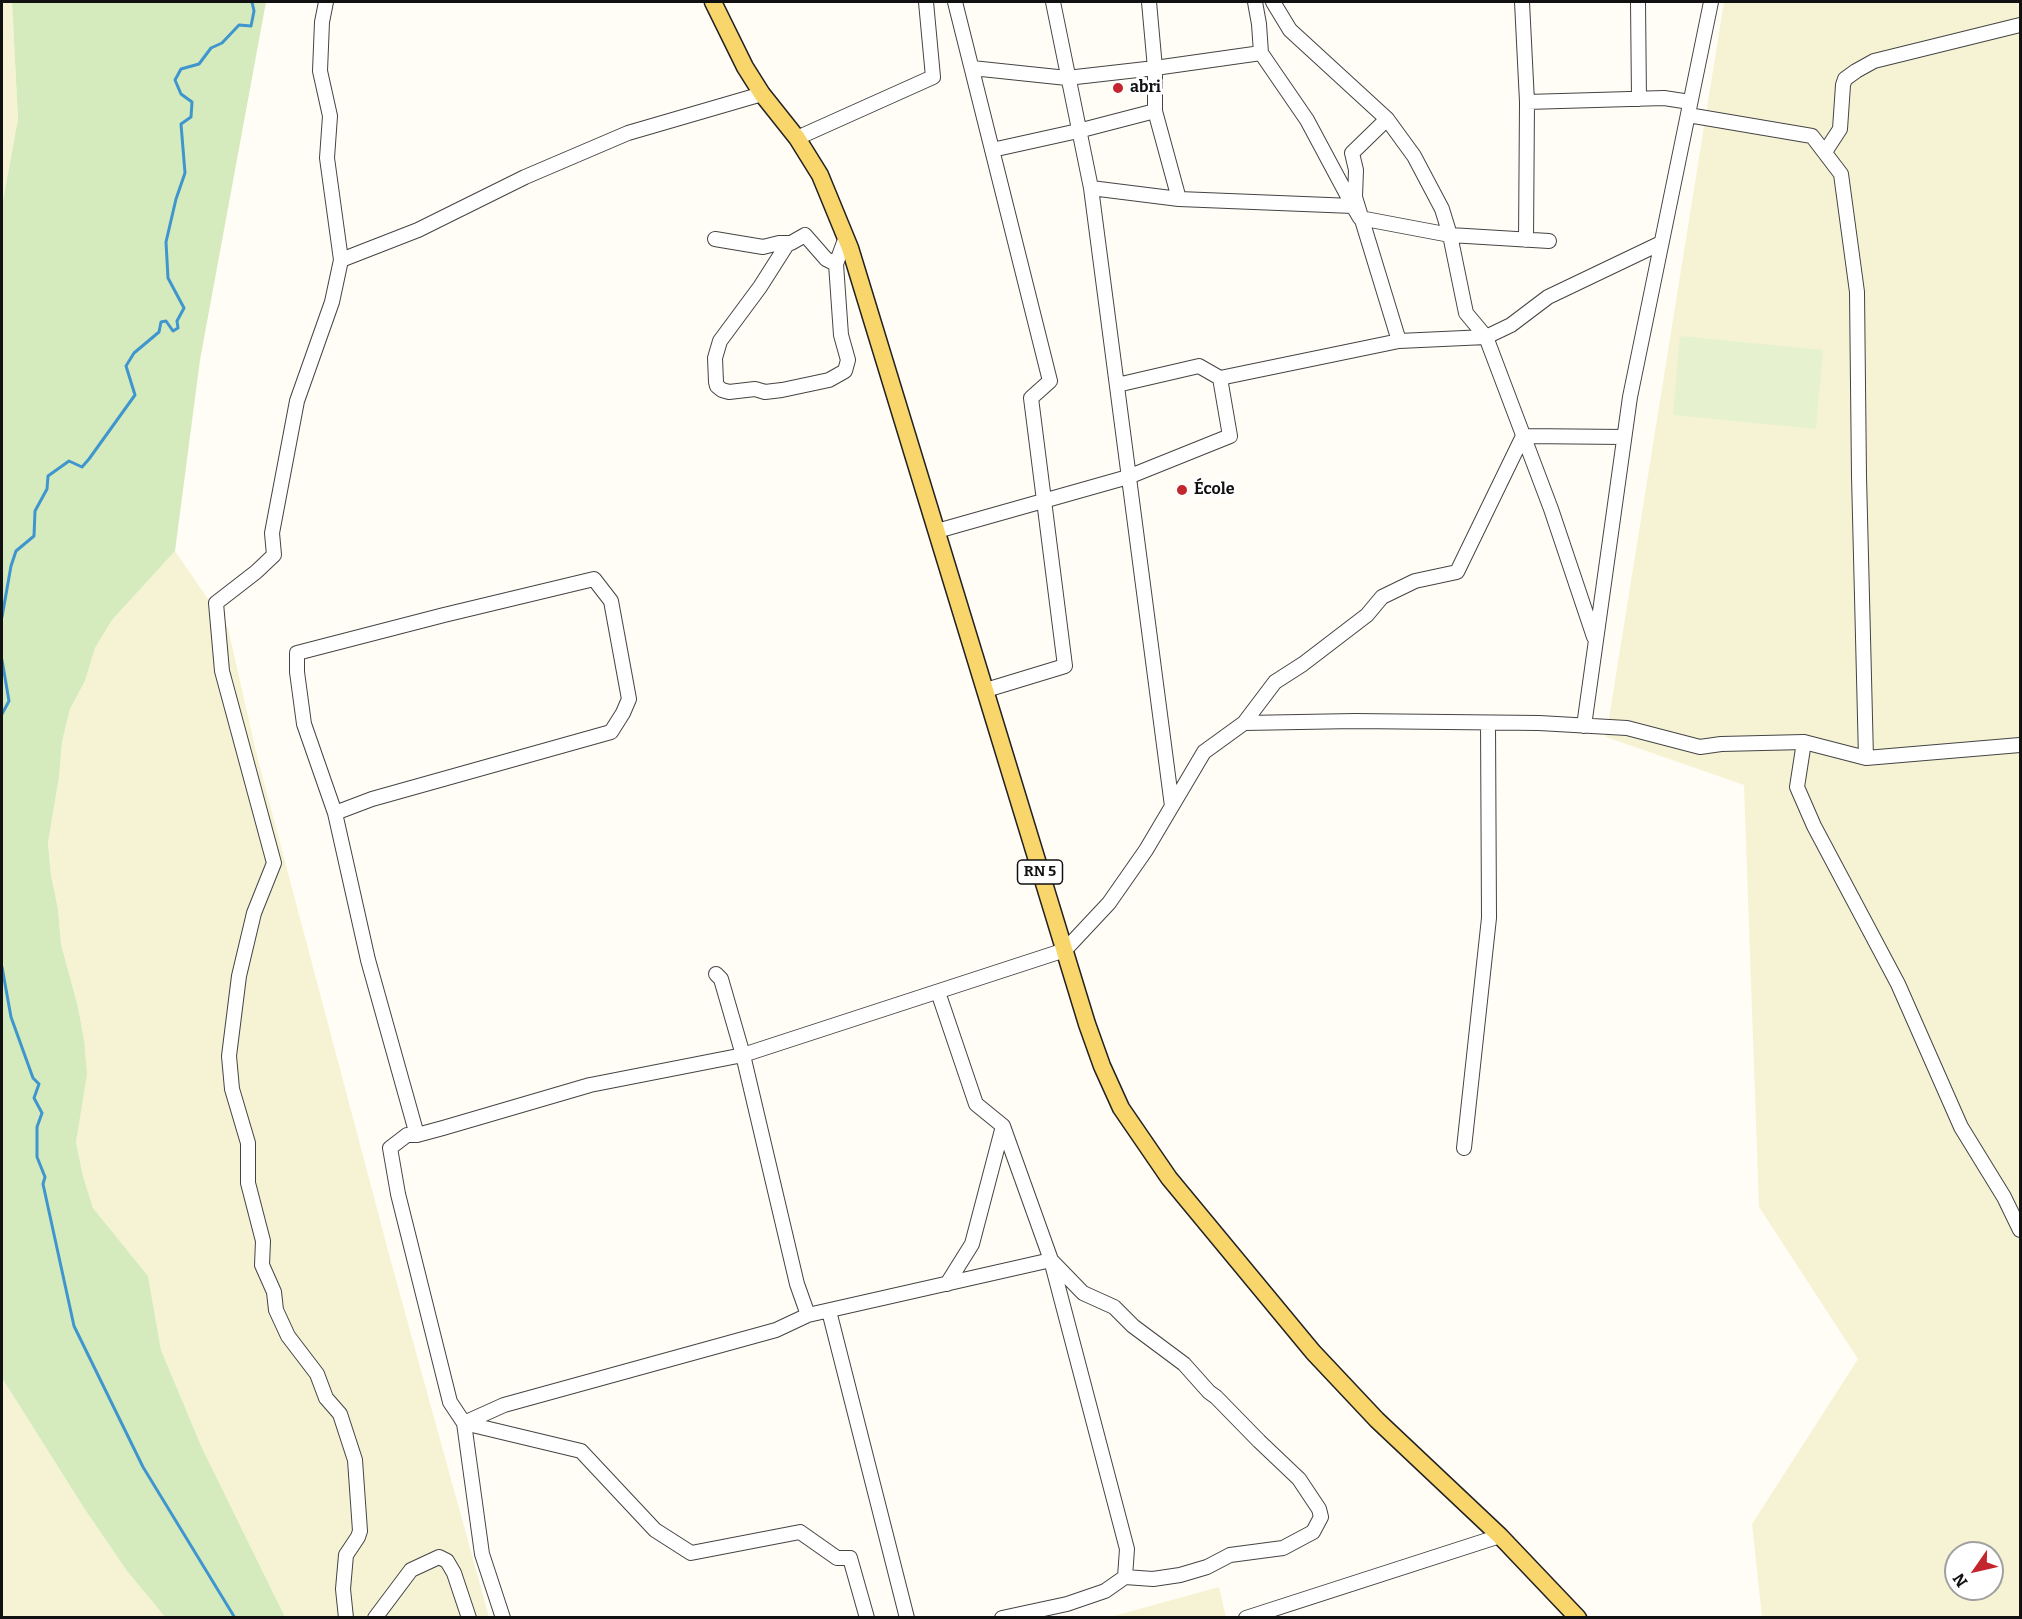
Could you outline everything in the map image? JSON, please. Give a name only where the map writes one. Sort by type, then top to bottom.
[{"type":"main road","name":"RN 5","points":[[713,2],[745,67],[762,94],[797,138],[826,184],[846,237],[1087,1024],[1109,1084],[1130,1124],[1169,1178],[1333,1373],[1377,1420],[1500,1536],[1578,1617]]},
{"type":"street","points":[[326,2],[322,22],[320,71],[330,116],[327,158],[341,260],[332,302],[297,401],[273,533],[274,555],[216,603],[222,671],[274,863],[254,913],[243,957],[229,1056],[230,1078],[248,1143],[248,1183],[263,1241],[262,1265],[274,1292],[276,1310],[288,1336],[317,1374],[326,1398],[340,1414],[354,1456],[360,1531],[346,1555],[343,1589],[346,1617]]},
{"type":"street","points":[[797,138],[933,77],[926,2]]},
{"type":"street","points":[[955,2],[1050,381],[1031,398],[1065,666],[986,690]]},
{"type":"street","points":[[1053,2],[1091,188],[1172,806]]},
{"type":"street","points":[[1149,2],[1155,68],[1155,111],[1179,199]]},
{"type":"street","points":[[1255,2],[1261,53],[1307,120],[1360,219]]},
{"type":"street","points":[[1273,2],[1290,30],[1387,119],[1413,156],[1442,208],[1466,313],[1485,337],[1551,509],[1596,642]]},
{"type":"street","points":[[1522,2],[1527,102],[1526,240]]},
{"type":"street","points":[[1638,2],[1639,99]]},
{"type":"street","points":[[1584,726],[1630,397],[1711,2]]},
{"type":"street","points":[[1825,152],[1840,129],[1845,79],[1856,71],[1874,61],[2020,25]]},
{"type":"street","points":[[972,68],[1067,78],[1261,53]]},
{"type":"street","points":[[341,260],[418,230],[525,177],[628,133],[762,94]]},
{"type":"street","points":[[1527,102],[1668,98],[1689,108],[1812,136],[1841,174],[1857,292],[1866,758]]},
{"type":"street","points":[[992,150],[1155,111]]},
{"type":"street","points":[[1387,119],[1352,153],[1356,170],[1355,197],[1360,219],[1399,341]]},
{"type":"street","points":[[1091,188],[1179,199],[1353,206]]},
{"type":"street","points":[[1360,219],[1450,236],[1549,241]]},
{"type":"street","points":[[715,239],[762,247],[788,243],[805,235],[826,259],[836,264]]},
{"type":"street","points":[[788,243],[760,288],[720,341],[714,358],[717,386],[722,390],[729,392],[755,389],[770,392],[829,380],[845,371],[848,360],[841,334],[836,264],[846,237]]},
{"type":"street","points":[[1117,386],[1199,366],[1220,378],[1399,341],[1485,337],[1511,325],[1548,297],[1661,243]]},
{"type":"street","points":[[937,531],[1128,477],[1230,436],[1220,378]]},
{"type":"street","points":[[1523,436],[1624,437]]},
{"type":"street","points":[[503,1617],[482,1554],[464,1423],[450,1402],[398,1194],[390,1148],[407,1135],[417,1135],[590,1084],[743,1055],[1065,950],[1109,903],[1146,850],[1204,752],[1244,723],[1275,682],[1303,664],[1367,615],[1382,597],[1415,581],[1457,572],[1523,436]]},
{"type":"street","points":[[335,813],[372,799],[611,732],[629,699],[611,601],[594,579],[444,615],[297,654],[304,724],[335,813],[368,960],[417,1135]]},
{"type":"street","points":[[1244,723],[1488,723],[1627,728],[1700,747],[1721,744],[1804,742],[1866,758],[2020,745]]},
{"type":"street","points":[[1464,1148],[1489,918],[1488,723]]},
{"type":"street","points":[[1804,742],[1797,787],[1814,826],[1898,984],[1962,1127],[2004,1197],[2020,1230]]},
{"type":"street","points":[[716,974],[721,979],[743,1055],[795,1273],[808,1315]]},
{"type":"street","points":[[938,992],[976,1104],[1003,1126],[1051,1260],[1127,1549],[1125,1577]]},
{"type":"street","points":[[947,1284],[972,1244],[1003,1126]]},
{"type":"street","points":[[464,1423],[504,1405],[776,1330],[808,1315],[1051,1260]]},
{"type":"street","points":[[1002,1617],[1066,1604],[1105,1591],[1125,1577],[1153,1579],[1180,1575],[1207,1567],[1230,1555],[1283,1548],[1313,1532],[1321,1517],[1315,1501],[1299,1479],[1209,1392],[1184,1364],[1126,1320],[1114,1307],[1083,1293],[1051,1260]]},
{"type":"street","points":[[829,1311],[907,1617]]},
{"type":"street","points":[[464,1423],[581,1452],[655,1530],[691,1553],[800,1532],[837,1558],[850,1558],[867,1617]]},
{"type":"street","points":[[1246,1617],[1500,1536]]},
{"type":"street","points":[[375,1617],[411,1570],[439,1557],[447,1561],[454,1573],[469,1617]]},
{"type":"shaded area","points":[[2,2],[12,2],[18,119],[2,206]]},
{"type":"shaded area","points":[[1724,2],[2020,2],[2020,1617],[1762,1617],[1752,1524],[1858,1359],[1759,1207],[1744,785],[1606,737]]},
{"type":"shaded area","points":[[175,551],[228,628],[257,756],[393,1269],[489,1617],[285,1617],[202,1448],[161,1350],[148,1276],[93,1208],[83,1176],[76,1142],[84,1040],[78,1007],[61,944],[48,843],[59,777],[62,742],[70,709],[85,681],[95,648],[112,620]]},
{"type":"shaded area","points":[[2,1378],[84,1508],[127,1571],[165,1617],[2,1617]]},
{"type":"shaded area","points":[[1219,1587],[1226,1617],[1110,1617]]},
{"type":"green space","points":[[12,2],[266,2],[200,360],[175,551],[112,620],[95,648],[85,681],[70,709],[62,742],[59,777],[48,843],[61,944],[78,1007],[84,1040],[87,1074],[76,1142],[83,1176],[93,1208],[148,1276],[161,1350],[202,1448],[285,1617],[165,1617],[127,1571],[84,1508],[2,1378],[2,206],[18,119]]},
{"type":"green space","points":[[1680,336],[1823,350],[1816,429],[1673,415]]},
{"type":"waterway","points":[[2,617],[11,566],[16,551],[34,536],[35,511],[47,489],[48,476],[69,461],[82,467],[135,395],[126,366],[134,353],[159,332],[161,322],[166,321],[173,331],[178,328],[177,321],[184,308],[168,278],[166,242],[185,173],[181,124],[191,117],[192,102],[181,94],[175,80],[181,69],[199,64],[211,48],[222,43],[239,25],[251,26],[254,11],[252,2]]},
{"type":"waterway","points":[[2,660],[9,701],[2,714]]},
{"type":"waterway","points":[[2,967],[11,1017],[33,1078],[39,1084],[34,1098],[42,1113],[37,1127],[37,1157],[45,1177],[43,1184],[74,1326],[143,1467],[235,1618]]},
{"type":"place","name":"abri","points":[[1118,88]]},
{"type":"place","name":"École","points":[[1182,490]]}]
